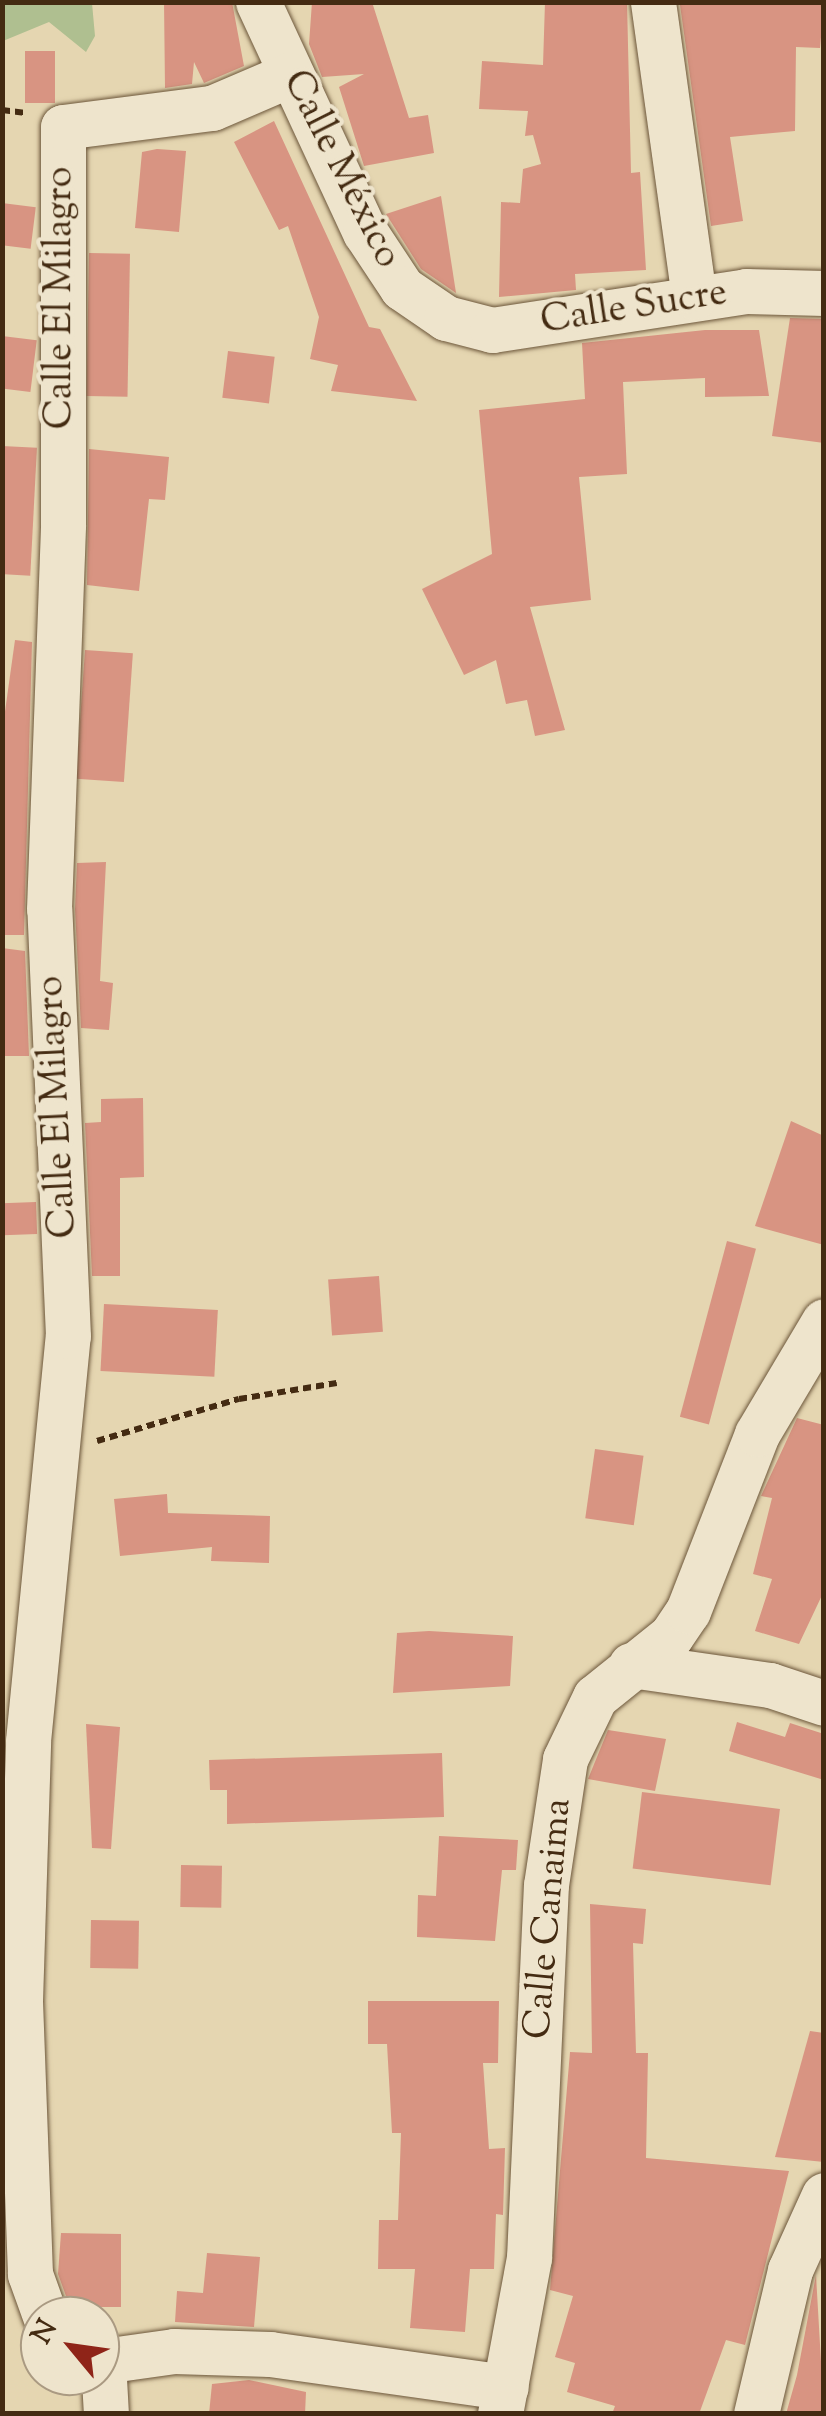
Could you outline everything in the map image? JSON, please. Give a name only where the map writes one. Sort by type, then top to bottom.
[{"type":"street","name":"Calle México","points":[[258,2],[289,76],[365,232],[402,288],[446,318]]},
{"type":"street","points":[[653,2],[694,297]]},
{"type":"street","name":"Calle El Milagro","points":[[41,2296],[26,2219],[20,1984],[28,1741],[61,1445],[68,1336],[49,909],[64,524],[64,128],[212,108],[289,76]]},
{"type":"street","name":"Calle Sucre","points":[[446,318],[492,330],[694,297],[824,294]]},
{"type":"street","name":"Calle Canaima","points":[[510,2404],[529,2258],[555,1816],[577,1728],[595,1697],[688,1611],[757,1434],[824,1321]]},
{"type":"street","points":[[632,1665],[770,1685],[824,1703]]},
{"type":"street","points":[[756,2414],[790,2270],[824,2195]]},
{"type":"street","points":[[120,2358],[174,2351],[270,2354],[510,2404]]},
{"type":"path","points":[[61,1445],[338,1384]]},
{"type":"green space","points":[[3,2],[92,3],[95,36],[86,52],[49,22],[3,41]]},
{"type":"building","points":[[164,2],[232,2],[244,66],[204,83],[194,62],[192,84],[165,88]]},
{"type":"building","points":[[312,2],[372,2],[409,118],[428,115],[434,153],[364,166],[339,87],[364,74],[322,77],[309,44]]},
{"type":"building","points":[[545,2],[627,2],[631,173],[640,172],[646,270],[575,274],[576,290],[499,297],[501,202],[520,203],[523,169],[541,164],[533,135],[525,136],[528,111],[479,109],[482,61],[543,65]]},
{"type":"building","points":[[824,4],[820,48],[796,47],[795,131],[730,137],[743,221],[711,226],[680,5]]},
{"type":"building","points":[[25,51],[55,51],[55,103],[25,103]]},
{"type":"building","points":[[274,121],[369,327],[380,329],[417,401],[331,391],[338,365],[310,359],[319,317],[288,226],[279,230],[234,142]]},
{"type":"building","points":[[186,151],[179,232],[135,228],[142,152]]},
{"type":"building","points":[[441,196],[456,293],[421,269],[386,214]]},
{"type":"building","points":[[2,203],[36,207],[31,249],[2,245]]},
{"type":"building","points":[[89,253],[130,254],[127,397],[87,396]]},
{"type":"building","points":[[790,318],[824,319],[824,443],[772,436]]},
{"type":"building","points":[[705,330],[759,330],[769,396],[705,397],[705,378],[623,382],[627,474],[579,477],[591,600],[530,607],[565,730],[535,736],[527,700],[506,704],[496,660],[464,675],[422,589],[492,554],[479,410],[585,399],[582,343]]},
{"type":"building","points":[[2,336],[37,340],[30,392],[2,388]]},
{"type":"building","points":[[228,351],[275,357],[269,403],[222,398]]},
{"type":"building","points":[[2,446],[37,448],[30,576],[2,574]]},
{"type":"building","points":[[89,449],[169,457],[165,500],[149,499],[139,591],[87,585]]},
{"type":"building","points":[[15,640],[32,642],[24,935],[2,935],[2,733]]},
{"type":"building","points":[[85,650],[133,653],[124,782],[76,779]]},
{"type":"building","points":[[106,862],[100,981],[113,983],[109,1030],[81,1028],[75,909],[77,863]]},
{"type":"building","points":[[2,948],[25,951],[29,1056],[2,1056]]},
{"type":"building","points":[[143,1098],[144,1177],[120,1178],[120,1276],[92,1276],[85,1123],[101,1122],[101,1099]]},
{"type":"building","points":[[791,1121],[824,1136],[824,1245],[755,1226]]},
{"type":"building","points":[[36,1202],[37,1234],[3,1235],[2,1203]]},
{"type":"building","points":[[727,1241],[756,1249],[709,1425],[680,1417]]},
{"type":"building","points":[[379,1276],[383,1332],[332,1335],[328,1280]]},
{"type":"building","points":[[104,1304],[218,1310],[214,1377],[100,1371]]},
{"type":"building","points":[[797,1418],[824,1425],[824,1591],[799,1644],[755,1631],[772,1579],[753,1574],[772,1498],[761,1496]]},
{"type":"building","points":[[595,1449],[644,1456],[634,1525],[585,1518]]},
{"type":"building","points":[[167,1494],[168,1513],[270,1516],[269,1563],[211,1561],[212,1547],[120,1556],[114,1499]]},
{"type":"building","points":[[397,1633],[513,1636],[510,1686],[393,1693]]},
{"type":"building","points":[[737,1722],[785,1737],[790,1723],[824,1734],[824,1780],[729,1751]]},
{"type":"building","points":[[86,1724],[120,1727],[111,1849],[92,1848]]},
{"type":"building","points":[[608,1730],[666,1739],[655,1791],[588,1779]]},
{"type":"building","points":[[442,1753],[444,1817],[227,1824],[227,1790],[210,1790],[209,1760]]},
{"type":"building","points":[[642,1792],[780,1809],[771,1885],[633,1868]]},
{"type":"building","points":[[439,1836],[518,1840],[516,1870],[502,1870],[495,1941],[417,1937],[418,1895],[436,1896]]},
{"type":"building","points":[[181,1865],[222,1866],[221,1908],[180,1907]]},
{"type":"building","points":[[590,1904],[646,1909],[643,1944],[633,1943],[636,2053],[648,2053],[646,2158],[789,2171],[745,2345],[726,2340],[699,2414],[612,2414],[615,2406],[567,2392],[575,2363],[555,2357],[573,2296],[550,2290],[570,2052],[592,2053]]},
{"type":"building","points":[[91,1920],[139,1921],[138,1969],[90,1968]]},
{"type":"building","points":[[368,2001],[499,2001],[498,2063],[483,2063],[489,2149],[505,2148],[503,2215],[496,2214],[494,2269],[470,2269],[465,2332],[410,2328],[415,2269],[378,2269],[379,2220],[398,2220],[401,2133],[392,2133],[387,2044],[368,2044]]},
{"type":"building","points":[[810,2031],[824,2033],[824,2162],[775,2157]]},
{"type":"building","points":[[61,2233],[121,2234],[121,2307],[120,2296],[66,2296],[58,2274]]},
{"type":"building","points":[[207,2253],[260,2257],[254,2327],[175,2322],[177,2291],[203,2293]]},
{"type":"building","points":[[816,2275],[824,2414],[786,2414],[797,2375]]},
{"type":"building","points":[[249,2380],[306,2392],[305,2414],[209,2414],[212,2384]]}]
